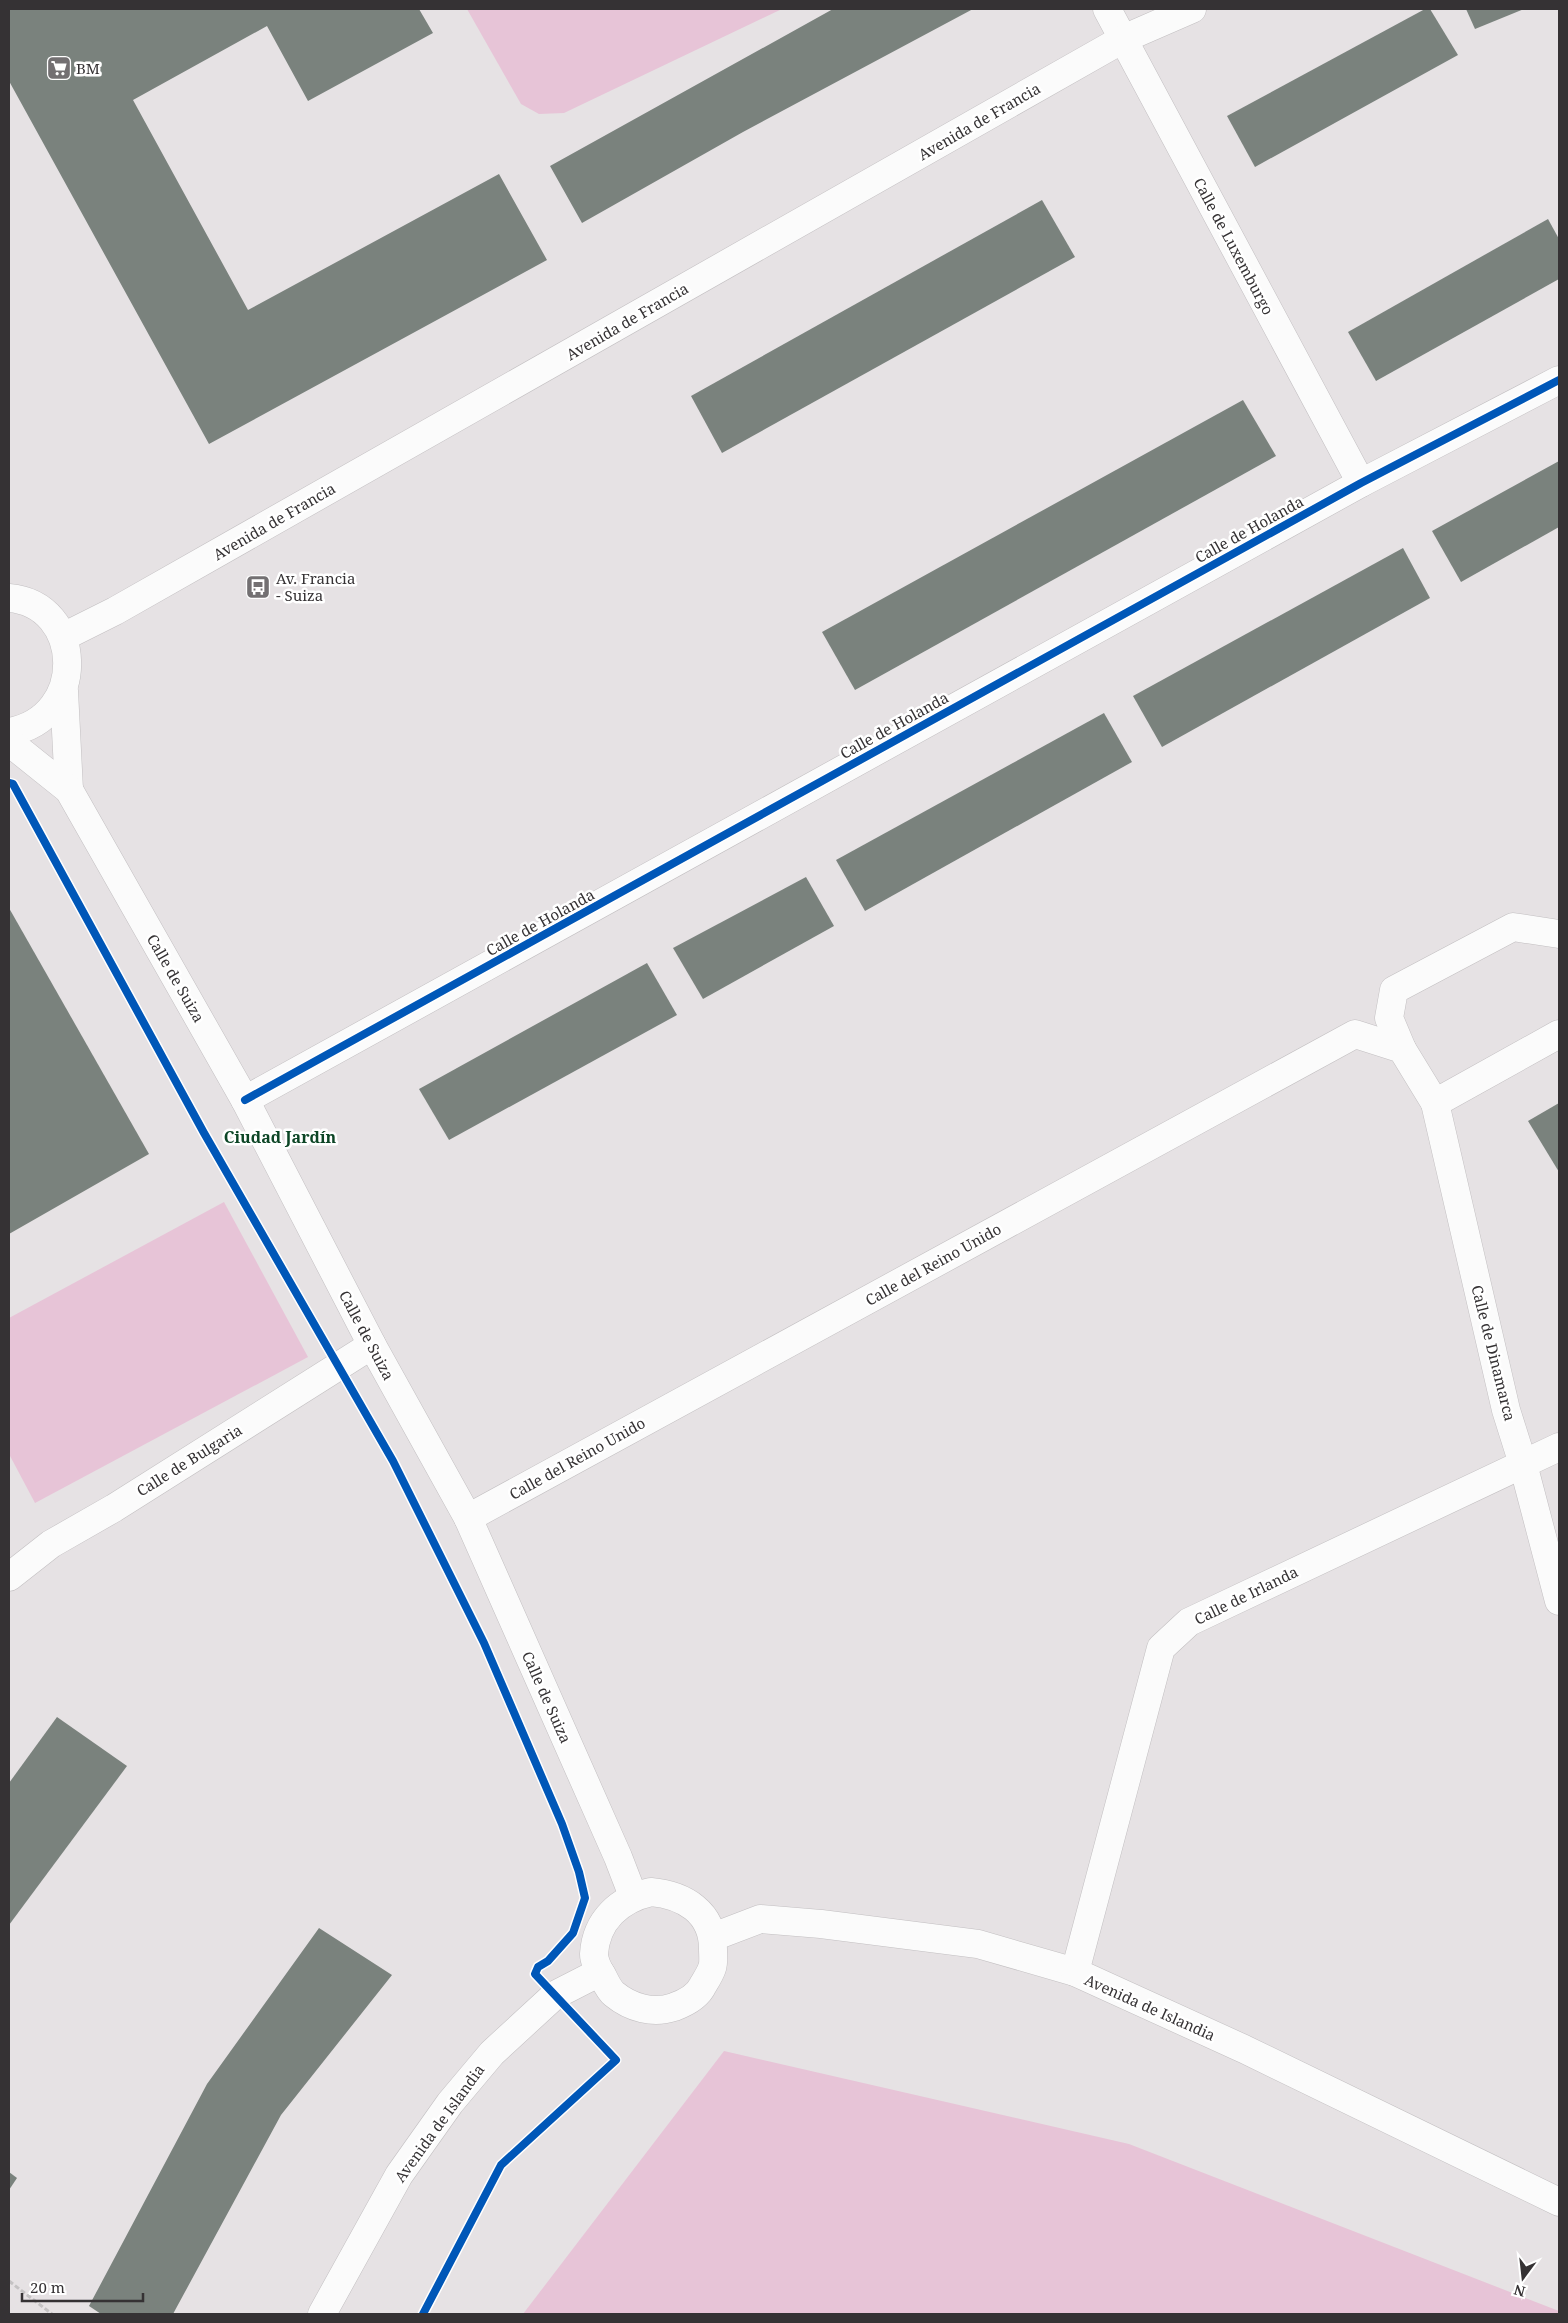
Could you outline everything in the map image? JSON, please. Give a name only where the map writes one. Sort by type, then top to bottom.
[{"type":"street","name":"Calle de Luxemburgo","points":[[1107,9],[1361,483]]},
{"type":"street","name":"Avenida de Francia","points":[[63,637],[115,612],[1123,39],[1192,9]]},
{"type":"street","name":"Calle de Holanda","points":[[245,1100],[1361,483],[1559,380]]},
{"type":"street","points":[[9,598],[20,598],[46,613],[63,637],[69,664],[64,691],[69,790]]},
{"type":"street","points":[[9,732],[26,729],[49,714],[64,691]]},
{"type":"street","points":[[9,742],[69,790]]},
{"type":"street","name":"Calle de Suiza","points":[[69,790],[245,1100],[372,1345],[468,1518],[618,1857],[633,1896]]},
{"type":"street","points":[[1559,934],[1513,927],[1394,990],[1389,1018],[1402,1049],[1435,1103],[1559,1034]]},
{"type":"street","name":"Calle del Reino Unido","points":[[468,1518],[1355,1034],[1402,1049]]},
{"type":"street","name":"Calle de Dinamarca","points":[[1435,1103],[1506,1410],[1523,1464],[1559,1601]]},
{"type":"street","name":"Calle de Bulgaria","points":[[9,1577],[51,1544],[114,1508],[372,1345]]},
{"type":"street","name":"Calle de Irlanda","points":[[1075,1972],[1161,1648],[1189,1622],[1559,1447]]},
{"type":"street","points":[[651,1892],[671,1894],[698,1911],[707,1923],[713,1937],[712,1968],[701,1989],[685,2003],[664,2010],[640,2009],[612,1993],[600,1972],[594,1955],[598,1937],[611,1912],[633,1896],[651,1892]]},
{"type":"street","name":"Avenida de Islandia","points":[[713,1937],[760,1920],[822,1924],[978,1944],[1075,1972],[1244,2049],[1559,2202]]},
{"type":"street","name":"Avenida de Islandia","points":[[322,2314],[399,2176],[450,2103],[492,2053],[555,1995],[600,1972]]},
{"type":"path","points":[[9,2281],[52,2314]]},
{"type":"shaded area","points":[[467,9],[782,9],[564,113],[539,114],[521,104]]},
{"type":"shaded area","points":[[224,1202],[308,1357],[35,1503],[9,1454],[9,1318]]},
{"type":"shaded area","points":[[724,2051],[1129,2144],[1559,2311],[1559,2314],[523,2314]]},
{"type":"building","points":[[9,9],[419,9],[433,33],[308,101],[267,26],[133,100],[248,310],[499,174],[547,260],[209,444],[9,81]]},
{"type":"building","points":[[833,9],[973,9],[743,132],[582,223],[550,166]]},
{"type":"building","points":[[1425,9],[1430,9],[1458,55],[1255,167],[1227,116]]},
{"type":"building","points":[[1466,9],[1524,9],[1475,29]]},
{"type":"building","points":[[1042,200],[1075,257],[722,453],[691,396]]},
{"type":"building","points":[[1548,219],[1559,239],[1559,279],[1376,381],[1348,332]]},
{"type":"building","points":[[1243,400],[1276,456],[855,690],[822,632]]},
{"type":"building","points":[[1559,461],[1559,527],[1461,582],[1432,531]]},
{"type":"building","points":[[1403,548],[1430,598],[1162,747],[1133,696]]},
{"type":"building","points":[[1104,713],[1132,762],[865,911],[836,860]]},
{"type":"building","points":[[806,877],[834,926],[703,999],[673,948]]},
{"type":"building","points":[[9,908],[149,1154],[9,1234]]},
{"type":"building","points":[[647,963],[677,1015],[449,1140],[419,1089]]},
{"type":"building","points":[[1559,1103],[1559,1172],[1528,1121]]},
{"type":"building","points":[[57,1717],[127,1766],[9,1925],[9,1783]]},
{"type":"building","points":[[319,1928],[392,1975],[281,2115],[173,2314],[101,2314],[89,2306],[207,2084]]},
{"type":"building","points":[[9,2172],[17,2178],[9,2190]]},
{"type":"cycle path","points":[[245,1100],[1361,483],[1559,380]]},
{"type":"cycle path","points":[[9,783],[13,784],[204,1133],[393,1461],[484,1643],[562,1824],[579,1872],[585,1898],[573,1933],[548,1961],[538,1967],[535,1974],[616,2060],[501,2165],[423,2314]]},
{"type":"place","name":"BM","points":[[59,68]]},
{"type":"place","name":"Av. Francia - Suiza","points":[[258,587]]},
{"type":"district","name":"Ciudad Jardín","points":[[280,1137]]}]
